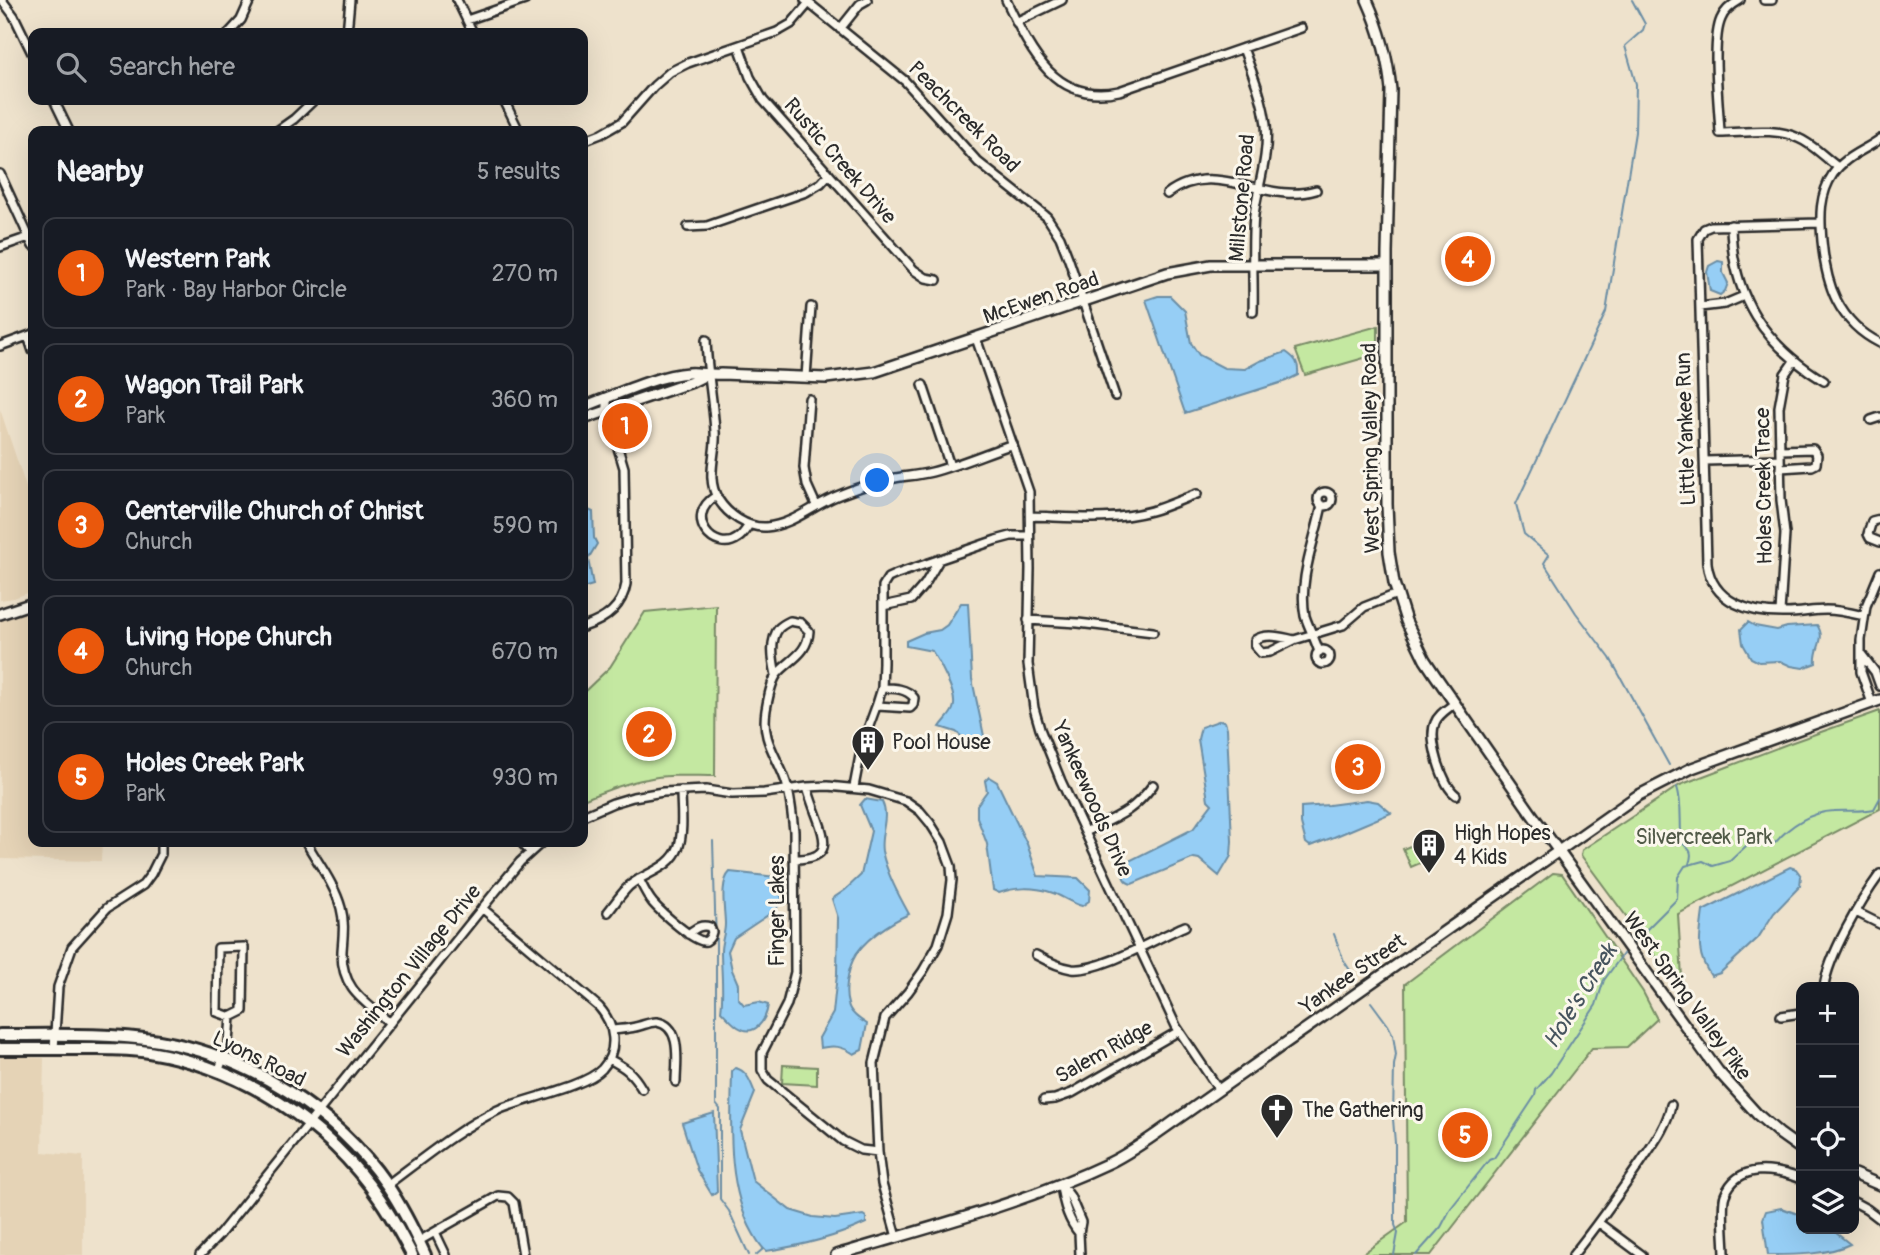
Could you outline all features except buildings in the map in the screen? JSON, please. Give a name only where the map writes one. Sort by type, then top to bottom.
[{"type":"main road","name":"Lyons Road","points":[[0,1035],[162,1041],[224,1059],[281,1087],[319,1112],[350,1142],[387,1185],[425,1255]]},
{"type":"main road","name":"Lyons Road","points":[[0,1049],[120,1049],[147,1052],[195,1063],[248,1085],[291,1110],[333,1143],[380,1199],[412,1255]]},
{"type":"street","points":[[2,0],[14,16],[28,45]]},
{"type":"street","points":[[234,28],[241,20],[250,0]]},
{"type":"street","points":[[347,28],[350,0]]},
{"type":"street","points":[[457,0],[471,28]]},
{"type":"street","points":[[467,20],[525,0]]},
{"type":"street","points":[[840,29],[867,0]]},
{"type":"street","points":[[1006,0],[1029,48],[1048,71],[1068,84],[1088,92],[1119,91],[1301,28]]},
{"type":"street","points":[[1016,22],[1062,0]]},
{"type":"street","name":"West Spring Valley Road","points":[[1367,0],[1386,54],[1391,90],[1387,265],[1388,525],[1390,558],[1397,594],[1406,621],[1425,660],[1558,850]]},
{"type":"street","points":[[1740,0],[1732,4],[1721,17],[1716,40],[1720,134],[1785,133],[1808,144],[1838,167]]},
{"type":"street","points":[[1764,0],[1772,0]]},
{"type":"street","points":[[588,139],[622,122],[670,72],[784,29],[797,18],[806,2]]},
{"type":"street","name":"Peachcreek Road","points":[[806,2],[905,81],[985,168],[1047,217],[1060,237],[1115,396]]},
{"type":"street","name":"Rustic Creek Drive","points":[[738,46],[760,95],[914,270],[926,278],[937,280]]},
{"type":"street","name":"Millstone Road","points":[[1243,48],[1260,94],[1266,125],[1265,158],[1254,220],[1253,312]]},
{"type":"street","points":[[56,105],[67,126]]},
{"type":"street","points":[[284,126],[309,105]]},
{"type":"street","points":[[506,105],[517,126]]},
{"type":"street","points":[[1880,139],[1838,167],[1824,194],[1820,223],[1824,265],[1835,300],[1857,328],[1880,343]]},
{"type":"street","points":[[0,174],[28,235]]},
{"type":"street","points":[[688,227],[707,226],[806,192],[821,183],[829,174]]},
{"type":"street","points":[[1167,194],[1181,185],[1216,179],[1295,194],[1316,190]]},
{"type":"street","name":"Little Yankee Run","points":[[1820,223],[1708,227],[1701,232],[1698,239],[1707,563],[1712,584],[1721,595],[1738,604],[1759,611],[1780,613],[1829,610],[1864,616]]},
{"type":"street","points":[[1731,225],[1734,262],[1744,296],[1763,329],[1794,360],[1824,381]]},
{"type":"street","points":[[0,247],[28,237]]},
{"type":"street","name":"McEwen Road","points":[[588,405],[663,378],[690,372],[708,375],[842,377],[874,372],[1181,270],[1211,265],[1387,265]]},
{"type":"street","points":[[1700,307],[1725,304],[1744,296]]},
{"type":"street","points":[[806,377],[811,307]]},
{"type":"street","points":[[0,346],[28,336]]},
{"type":"street","name":"Yankeewoods Drive","points":[[976,338],[1029,492],[1028,664],[1034,708],[1048,750],[1179,1031],[1219,1090]]},
{"type":"street","points":[[706,341],[715,430],[712,474],[716,496],[729,512],[750,525],[776,525],[839,495],[882,480],[931,472],[1013,444]]},
{"type":"street","name":"Holes Creek Trace","points":[[1780,613],[1785,534],[1781,500],[1780,396],[1785,374],[1794,360]]},
{"type":"street","name":"McEwen Road","points":[[588,417],[708,375]]},
{"type":"street","points":[[923,385],[950,466]]},
{"type":"street","points":[[588,625],[614,611],[622,600],[626,584],[624,468],[607,411],[607,398]]},
{"type":"street","points":[[809,399],[804,468],[807,485],[816,505]]},
{"type":"street","points":[[1871,420],[1880,417]]},
{"type":"street","points":[[1705,461],[1812,466],[1816,464],[1817,455],[1813,449],[1780,450]]},
{"type":"street","points":[[1030,516],[1122,517],[1151,511],[1197,494]]},
{"type":"street","points":[[716,496],[702,509],[701,521],[705,532],[715,540],[728,542],[737,540],[750,525]]},
{"type":"street","points":[[1319,652],[1306,617],[1304,598],[1305,575],[1321,505]]},
{"type":"street","points":[[1880,519],[1872,521],[1868,530],[1870,538],[1880,542]]},
{"type":"street","points":[[854,788],[862,745],[881,688],[883,586],[888,578],[996,540],[1011,536],[1029,536]]},
{"type":"street","points":[[883,606],[911,600],[925,584],[939,560]]},
{"type":"street","points":[[1876,701],[1861,672],[1861,640],[1869,595],[1880,572]]},
{"type":"street","points":[[1294,640],[1259,637],[1255,640],[1255,646],[1265,654],[1294,640],[1343,625],[1364,607],[1397,594]]},
{"type":"street","points":[[0,614],[28,605]]},
{"type":"street","points":[[1028,620],[1078,622],[1153,632]]},
{"type":"street","points":[[790,621],[801,623],[809,631],[809,641],[789,665],[776,675],[772,660],[778,628],[790,621]]},
{"type":"street","points":[[1862,655],[1875,672],[1880,686]]},
{"type":"street","name":"Finger Lakes","points":[[776,675],[766,710],[766,730],[772,753],[786,782],[794,831],[796,955],[794,983],[787,1004],[762,1053],[761,1064],[768,1080],[843,1141],[867,1152],[877,1148]]},
{"type":"street","points":[[877,706],[909,708],[913,705],[914,698],[911,694],[902,690],[881,688]]},
{"type":"street","name":"Yankee Street","points":[[835,1255],[989,1210],[1061,1184],[1113,1161],[1153,1136],[1637,796],[1677,775],[1876,701]]},
{"type":"street","points":[[1455,703],[1435,722],[1432,735],[1443,776],[1456,795]]},
{"type":"street","points":[[1085,832],[1131,809],[1153,785]]},
{"type":"street","points":[[588,814],[633,797],[681,791],[764,793],[828,786],[882,793],[906,801],[930,823],[942,842],[951,866],[948,914],[938,945],[923,971],[885,1018],[874,1063],[877,1148],[882,1184],[897,1237]]},
{"type":"street","points":[[794,859],[815,855],[824,845],[824,835],[807,787]]},
{"type":"street","points":[[608,912],[628,887],[663,866],[676,852],[680,835],[681,791]]},
{"type":"street","points":[[54,1049],[58,987],[72,947],[107,908],[143,885],[151,874],[161,847]]},
{"type":"street","points":[[309,847],[340,905],[344,929],[342,963],[349,984],[358,996],[390,1023]]},
{"type":"street","points":[[526,847],[530,852]]},
{"type":"street","name":"Washington Village Drive","points":[[200,1255],[220,1234],[482,908],[536,847]]},
{"type":"street","name":"West Spring Valley Pike","points":[[1558,850],[1728,1084],[1780,1135],[1796,1146]]},
{"type":"street","points":[[1825,982],[1831,959],[1880,874]]},
{"type":"street","points":[[639,879],[652,903],[688,934]]},
{"type":"street","points":[[387,1185],[484,1117],[515,1103],[590,1079],[609,1059],[613,1045],[612,1030],[606,1014],[482,908]]},
{"type":"street","points":[[1856,912],[1880,924]]},
{"type":"street","points":[[1035,955],[1059,966],[1080,969],[1097,966],[1185,926]]},
{"type":"street","points":[[244,947],[243,1011],[231,1017],[217,1012],[218,948],[244,947]]},
{"type":"street","points":[[1781,1016],[1796,1014]]},
{"type":"street","points":[[218,1072],[231,1031],[231,1017]]},
{"type":"street","points":[[612,1030],[633,1028],[656,1021],[663,1024],[674,1034],[677,1046],[677,1082]]},
{"type":"street","name":"Salem Ridge","points":[[1044,1100],[1072,1093],[1179,1031]]},
{"type":"street","points":[[609,1059],[627,1068],[642,1089]]},
{"type":"street","points":[[1573,1255],[1663,1129],[1671,1105]]},
{"type":"street","points":[[1725,1255],[1724,1196],[1736,1177],[1756,1169],[1796,1177]]},
{"type":"street","points":[[1859,1176],[1880,1185]]},
{"type":"street","points":[[1061,1184],[1062,1200],[1073,1227],[1079,1233],[1080,1255]]},
{"type":"street","points":[[419,1241],[498,1196],[508,1197],[514,1203],[523,1255]]},
{"type":"street","points":[[1859,1205],[1880,1219]]},
{"type":"street","points":[[1598,1223],[1642,1255]]},
{"type":"street","points":[[435,1231],[446,1255]]},
{"type":"shaded area","points":[[0,409],[28,493],[28,593],[0,600]]},
{"type":"shaded area","points":[[28,605],[28,847],[102,847],[101,861],[0,859],[0,614]]},
{"type":"shaded area","points":[[0,1056],[44,1058],[42,1152],[83,1156],[83,1255],[0,1255]]},
{"type":"green space","points":[[1378,326],[1378,354],[1305,375],[1295,349]]},
{"type":"green space","points":[[716,605],[715,776],[655,777],[588,798],[588,688],[610,667],[645,612]]},
{"type":"green space","name":"Silvercreek Park","points":[[1880,711],[1880,809],[1678,914],[1683,993],[1583,858],[1582,850],[1680,785]]},
{"type":"green space","points":[[1424,840],[1432,858],[1411,867],[1403,849]]},
{"type":"green space","points":[[1553,873],[1562,874],[1643,992],[1657,1019],[1627,1047],[1592,1048],[1431,1255],[1361,1255],[1407,1222],[1405,984]]},
{"type":"green space","points":[[783,1065],[817,1067],[817,1085],[782,1083]]},
{"type":"water","points":[[1718,261],[1723,262],[1723,273],[1728,283],[1720,295],[1710,291],[1707,272],[1709,266]]},
{"type":"water","points":[[1170,296],[1185,311],[1191,343],[1199,355],[1224,368],[1245,369],[1286,352],[1296,362],[1298,375],[1185,413],[1146,300]]},
{"type":"water","points":[[588,510],[593,512],[594,538],[597,544],[588,559]]},
{"type":"water","points":[[588,559],[593,585],[588,586]]},
{"type":"water","points":[[961,603],[968,603],[972,679],[984,736],[983,741],[977,745],[956,732],[940,727],[952,711],[954,703],[947,679],[932,651],[906,646],[906,641],[940,630],[947,625]]},
{"type":"water","points":[[1748,622],[1777,630],[1817,625],[1821,639],[1816,663],[1803,668],[1780,661],[1759,662],[1751,658],[1743,644],[1741,629]]},
{"type":"water","points":[[1221,720],[1227,728],[1231,856],[1219,876],[1199,859],[1194,858],[1132,884],[1127,882],[1122,867],[1193,829],[1212,804],[1208,800],[1198,739],[1201,727]]},
{"type":"water","points":[[989,777],[997,782],[1027,844],[1038,876],[1078,878],[1090,890],[1089,901],[1082,906],[1038,889],[999,893],[993,890],[987,844],[977,817],[977,805],[987,791],[985,781]]},
{"type":"water","points":[[865,799],[882,802],[885,820],[882,851],[890,876],[909,914],[869,939],[851,965],[847,988],[848,1004],[853,1013],[867,1024],[862,1050],[854,1054],[838,1047],[820,1048],[819,1038],[833,1013],[837,974],[838,918],[832,899],[861,875],[871,831],[860,805]]},
{"type":"water","points":[[1367,800],[1378,802],[1391,813],[1310,846],[1306,843],[1301,824],[1301,807]]},
{"type":"water","points":[[1790,867],[1796,869],[1801,876],[1800,886],[1774,913],[1758,938],[1720,973],[1711,976],[1701,952],[1703,911]]},
{"type":"water","points":[[730,872],[776,877],[780,885],[782,901],[774,911],[734,938],[728,951],[738,984],[738,998],[744,1005],[759,1002],[768,1005],[759,1026],[750,1030],[738,1027],[721,1011],[724,890]]},
{"type":"water","points":[[735,1068],[746,1074],[755,1093],[740,1130],[753,1181],[790,1210],[813,1217],[835,1219],[863,1215],[866,1217],[866,1223],[804,1244],[766,1251],[762,1247],[744,1214],[734,1175],[731,1112],[732,1071]]},
{"type":"water","points":[[714,1113],[717,1191],[712,1195],[697,1170],[682,1123]]},
{"type":"water","points":[[1781,1208],[1796,1213],[1796,1234],[1837,1234],[1850,1244],[1821,1252],[1768,1255],[1763,1219],[1766,1211]]},
{"type":"waterway","points":[[1632,0],[1645,24],[1643,30],[1625,46],[1636,84],[1635,132],[1606,312],[1516,504],[1524,534],[1549,555],[1544,563],[1576,613],[1610,658],[1669,765]]},
{"type":"waterway","points":[[1677,787],[1682,843],[1690,852],[1689,864]]},
{"type":"waterway","name":"Hole's Creek","points":[[1632,944],[1677,899],[1678,877],[1685,866],[1703,861],[1713,866],[1730,861],[1746,846],[1760,841],[1775,843],[1794,825],[1809,817],[1825,812],[1874,809],[1880,798]]},
{"type":"waterway","points":[[713,841],[716,1104],[720,1109],[720,1199],[729,1211],[749,1255]]},
{"type":"waterway","points":[[1334,934],[1344,961],[1355,978]]},
{"type":"waterway","name":"Hole's Creek","points":[[1416,1255],[1441,1227],[1451,1208],[1489,1160],[1494,1158],[1535,1096],[1536,1090],[1551,1073],[1596,1005],[1604,980],[1626,950]]},
{"type":"waterway","points":[[1371,1002],[1393,1035],[1396,1055],[1393,1119],[1395,1225],[1398,1233],[1394,1255]]},
{"type":"waterway","points":[[756,1255],[763,1249]]},
{"type":"place","name":"Living Hope Church","points":[[1468,259]]},
{"type":"place","name":"Western Park","points":[[625,426]]},
{"type":"place","name":"Wagon Trail Park","points":[[649,734]]},
{"type":"place","name":"Centerville Church of Christ","points":[[1358,767]]},
{"type":"place","name":"Pool House","points":[[868,772]]},
{"type":"place","name":"High Hopes 4 Kids","points":[[1429,875]]},
{"type":"place","name":"Holes Creek Park","points":[[1465,1135]]},
{"type":"place","name":"The Gathering","points":[[1277,1140]]}]
